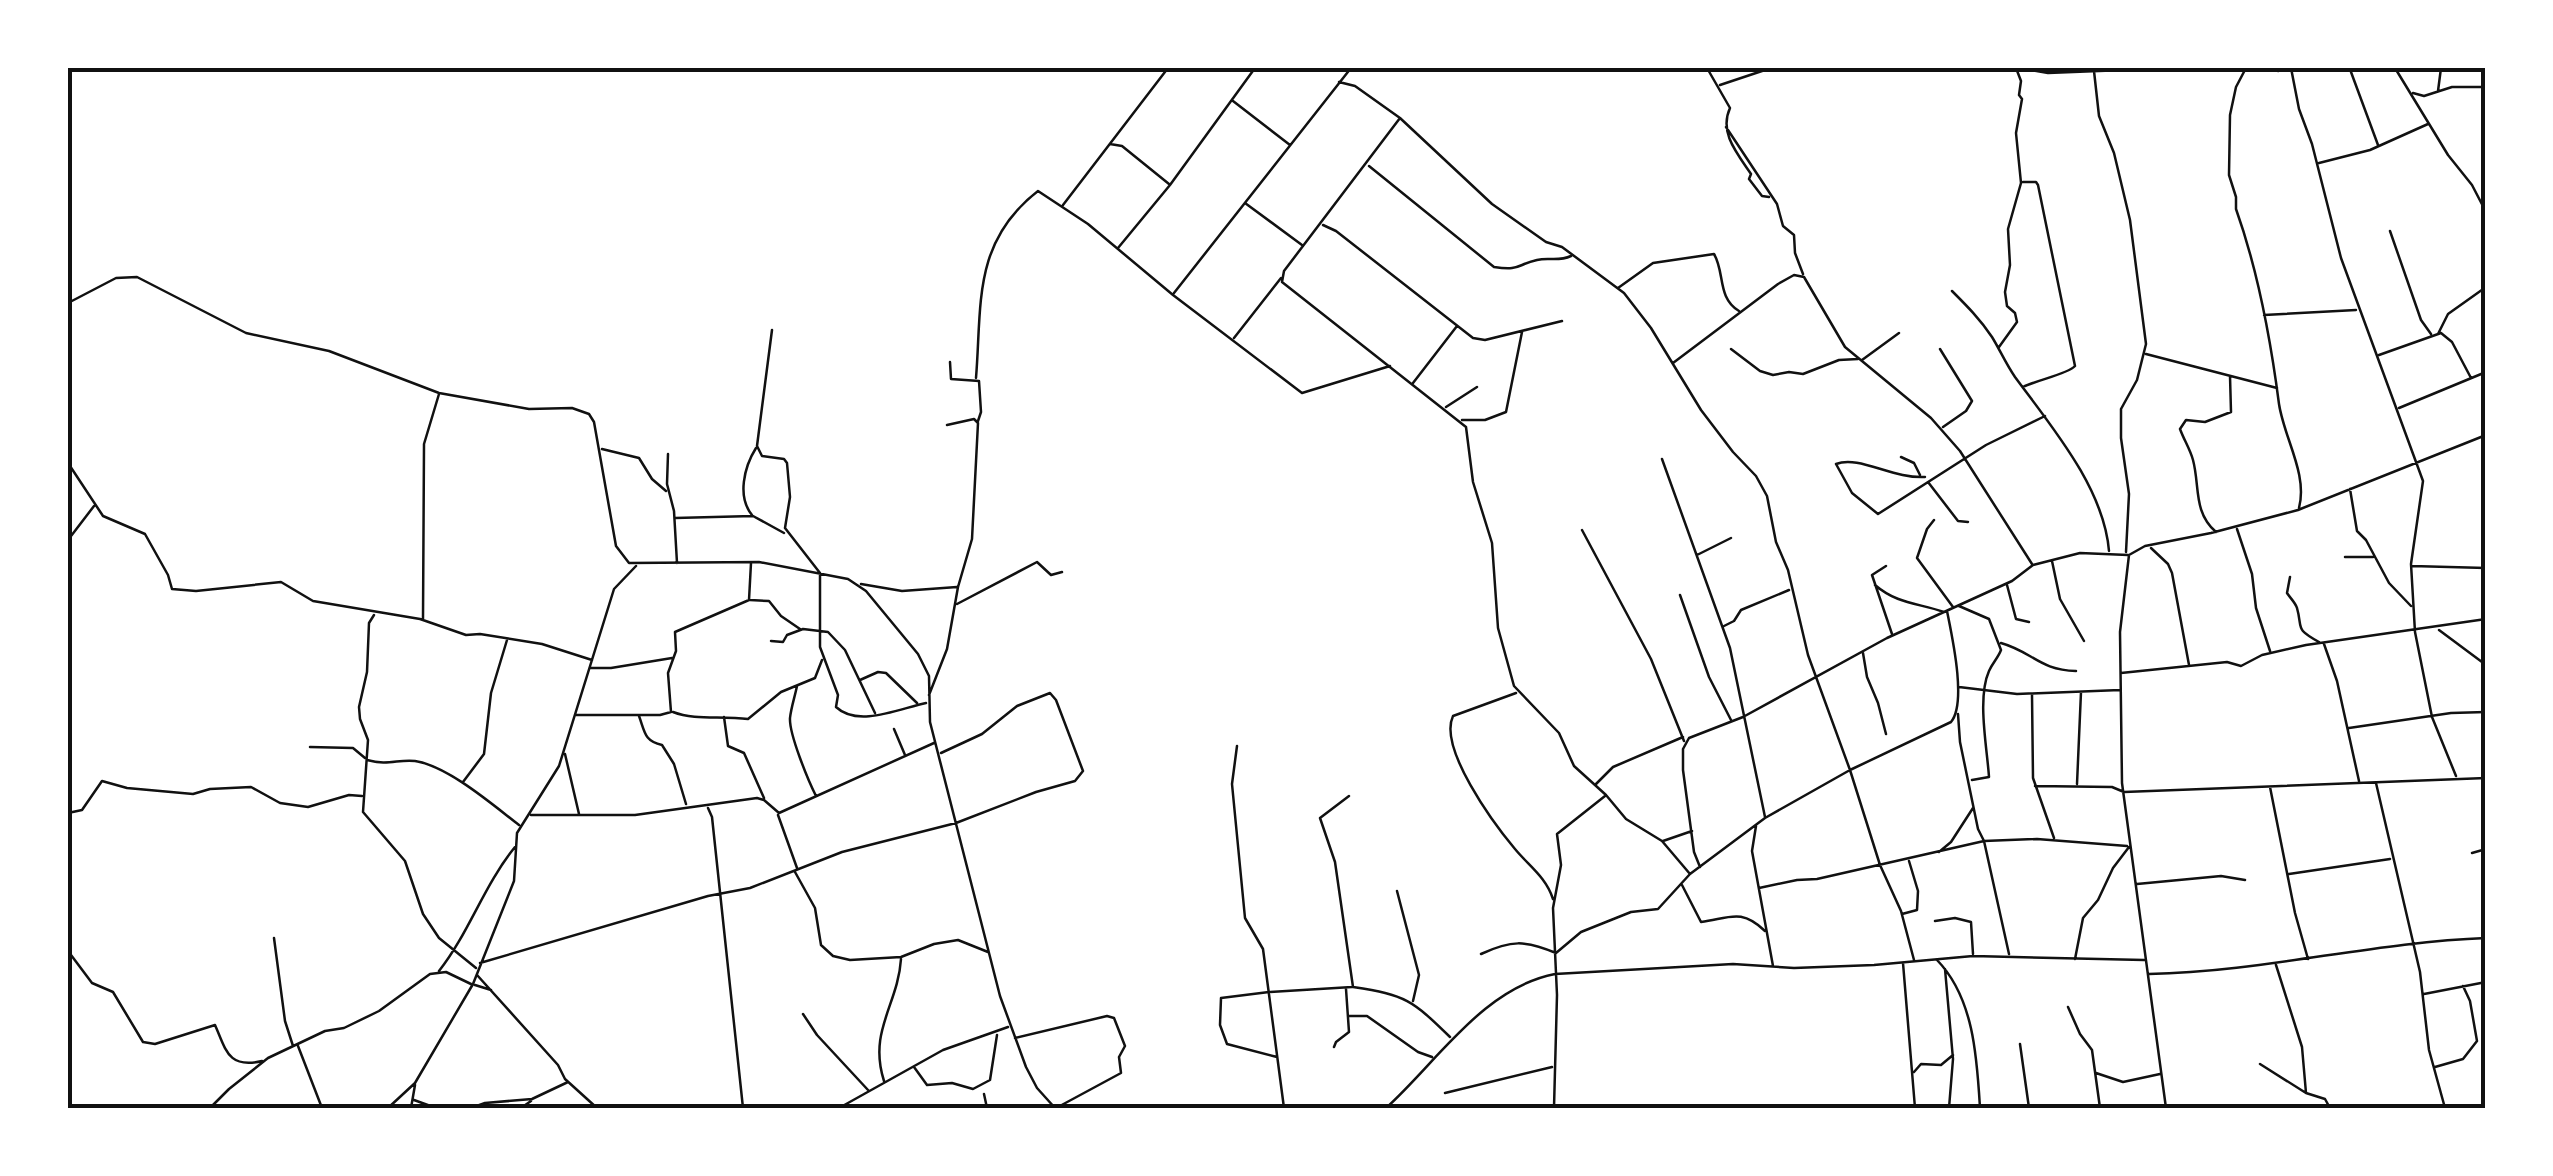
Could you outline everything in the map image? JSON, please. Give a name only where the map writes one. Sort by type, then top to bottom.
[{"type":"street","points":[[1063,206],[1168,68]]},
{"type":"street","points":[[1118,248],[1255,68]]},
{"type":"street","points":[[1173,294],[1351,68]]},
{"type":"street","points":[[1708,68],[1730,108],[1726,113],[1726,137],[1761,196],[1772,197]]},
{"type":"street","points":[[1718,86],[1771,68]]},
{"type":"street","points":[[1998,348],[2017,322],[2005,292],[2010,265],[2008,228],[2021,182],[2016,132],[2022,98],[2018,68],[2037,72],[2175,68]]},
{"type":"street","points":[[2246,68],[2236,86],[2232,107],[2229,175],[2302,485],[2298,510]]},
{"type":"street","points":[[2278,71],[2290,68],[2358,310],[2418,462],[2424,490],[2411,566],[2415,632],[2432,717],[2456,776]]},
{"type":"street","points":[[2396,68],[2486,212]]},
{"type":"street","points":[[2438,91],[2442,68]]},
{"type":"street","points":[[2094,71],[2100,116],[2114,153],[2130,220],[2146,344],[2136,380],[2121,409],[2129,494],[2120,673],[2124,792],[2166,1108]]},
{"type":"street","points":[[2351,72],[2379,146]]},
{"type":"street","points":[[1340,82],[1355,86],[1400,118],[1492,204],[1525,229],[1573,255],[1618,288],[1648,324],[1702,410],[1755,474],[1765,492],[1775,539],[1788,570],[1808,654],[1880,865],[1902,914],[1914,960]]},
{"type":"street","points":[[2412,92],[2424,96],[2460,86],[2486,87]]},
{"type":"street","points":[[1232,100],[1290,145]]},
{"type":"street","points":[[1233,340],[1400,118]]},
{"type":"street","points":[[2316,164],[2379,146],[2430,124]]},
{"type":"street","points":[[1726,127],[1772,197],[1781,222],[1794,235],[1804,277],[1845,346],[1942,428],[1966,458],[2033,565]]},
{"type":"street","points":[[1109,144],[1122,146],[1170,184]]},
{"type":"street","points":[[1367,165],[1494,267],[1516,270],[1534,260],[1558,261],[1573,255]]},
{"type":"street","points":[[2021,182],[2038,185],[2075,366],[2023,387]]},
{"type":"street","points":[[928,696],[941,670],[972,539],[978,422],[982,412],[976,378],[982,281],[992,245],[1036,192],[1044,192],[1063,206],[1304,394],[1392,366]]},
{"type":"street","points":[[1246,203],[1303,246]]},
{"type":"street","points":[[1321,224],[1336,231],[1479,339],[1562,321]]},
{"type":"street","points":[[2390,231],[2421,320],[2432,335]]},
{"type":"street","points":[[1618,288],[1653,263],[1714,254],[1727,300],[1741,311]]},
{"type":"street","points":[[68,303],[116,278],[137,277],[246,333],[329,351],[439,393],[529,409],[583,411],[592,416],[600,448],[616,546],[624,559],[638,564],[751,561],[902,591],[958,586]]},
{"type":"street","points":[[1672,364],[1789,277],[1804,277]]},
{"type":"street","points":[[1281,278],[1288,289],[1413,382],[1467,430],[1473,482],[1492,544],[1498,628],[1507,668],[1518,692],[1557,731],[1570,762],[1626,819],[1662,842],[1690,874]]},
{"type":"street","points":[[2438,334],[2448,314],[2486,288]]},
{"type":"street","points":[[1952,290],[1979,319],[2093,496],[2107,532],[2109,552]]},
{"type":"street","points":[[2262,315],[2358,310]]},
{"type":"street","points":[[1413,382],[1458,325]]},
{"type":"street","points":[[772,330],[757,446],[748,464],[743,493],[745,506],[753,516],[788,535]]},
{"type":"street","points":[[1459,420],[1485,420],[1506,412],[1522,330]]},
{"type":"street","points":[[1732,348],[1761,371],[1773,375],[1803,374],[1839,360],[1860,360],[1899,333]]},
{"type":"street","points":[[2377,355],[2438,334],[2452,342],[2471,378]]},
{"type":"street","points":[[1940,349],[1972,401],[1966,411],[1942,428]]},
{"type":"street","points":[[2144,353],[2278,388]]},
{"type":"street","points":[[950,362],[951,380],[976,378]]},
{"type":"street","points":[[2398,409],[2486,372]]},
{"type":"street","points":[[2216,532],[2203,516],[2194,465],[2180,429],[2186,420],[2207,422],[2231,412],[2230,376]]},
{"type":"street","points":[[1444,408],[1477,387]]},
{"type":"street","points":[[423,620],[424,444],[439,393]]},
{"type":"street","points":[[1928,479],[1896,475],[1854,459],[1836,464],[1852,493],[1878,514],[2009,431],[2045,416]]},
{"type":"street","points":[[946,426],[974,419],[978,422]]},
{"type":"street","points":[[1595,785],[1610,769],[1732,721],[1892,636],[2007,583],[2033,565],[2080,553],[2127,555],[2148,546],[2298,510],[2486,434]]},
{"type":"street","points":[[757,446],[762,456],[787,462],[790,497],[784,528],[820,573],[820,646],[838,695],[838,710],[844,714],[893,713],[928,702]]},
{"type":"street","points":[[600,448],[639,458],[652,479],[668,492]]},
{"type":"street","points":[[668,454],[668,492],[675,518],[677,564]]},
{"type":"street","points":[[1901,457],[1928,479],[1958,521],[1968,522]]},
{"type":"street","points":[[1662,460],[1723,627],[1766,818]]},
{"type":"street","points":[[68,464],[94,506],[108,519],[146,534],[172,589],[196,591],[282,582],[313,601],[423,620],[466,635],[542,644],[593,661]]},
{"type":"street","points":[[2350,488],[2357,530],[2389,583],[2413,609]]},
{"type":"street","points":[[68,540],[94,506]]},
{"type":"street","points":[[675,518],[753,516]]},
{"type":"street","points":[[1934,520],[1917,560],[1956,607],[1989,619],[2000,643],[2001,653],[1989,671],[1983,721],[1990,776],[1970,780]]},
{"type":"street","points":[[2236,527],[2271,652]]},
{"type":"street","points":[[1582,530],[1652,659],[1684,740],[1683,770],[1700,868]]},
{"type":"street","points":[[1695,556],[1730,538]]},
{"type":"street","points":[[2148,546],[2167,562],[2172,573],[2190,666]]},
{"type":"street","points":[[2346,557],[2374,558]]},
{"type":"street","points":[[2052,559],[2060,599],[2084,640]]},
{"type":"street","points":[[748,600],[751,561]]},
{"type":"street","points":[[956,604],[1038,562],[1051,576],[1062,572]]},
{"type":"street","points":[[388,1108],[415,1084],[472,984],[514,881],[520,826],[548,787],[564,752],[614,590],[638,564]]},
{"type":"street","points":[[1886,566],[1872,574],[1892,636]]},
{"type":"street","points":[[2411,566],[2486,568]]},
{"type":"street","points":[[2290,577],[2288,594],[2297,608],[2298,623],[2303,632],[2322,642],[2337,681],[2360,782]]},
{"type":"street","points":[[2007,583],[2016,619],[2029,622]]},
{"type":"street","points":[[858,584],[925,665],[935,742],[956,824],[1010,1027],[1014,1038],[1037,1088],[1056,1108],[1120,1073],[1125,1046],[1114,1018],[1107,1016],[1014,1038]]},
{"type":"street","points":[[1874,584],[1888,596],[1909,605],[1946,612]]},
{"type":"street","points":[[1723,627],[1734,621],[1741,610],[1790,590]]},
{"type":"street","points":[[1680,595],[1710,678],[1732,721]]},
{"type":"street","points":[[671,712],[668,673],[677,647],[675,632],[748,600],[769,601],[800,630]]},
{"type":"street","points":[[1946,612],[1958,687],[1960,742],[2010,956]]},
{"type":"street","points":[[376,613],[368,623],[368,672],[360,699],[360,719],[368,735],[364,816],[405,861],[424,916],[444,944],[477,972],[558,1065],[568,1082],[597,1108]]},
{"type":"street","points":[[2120,673],[2226,662],[2241,666],[2271,652],[2322,642],[2486,620]]},
{"type":"street","points":[[2438,629],[2486,665]]},
{"type":"street","points":[[770,641],[783,642],[787,634],[800,630],[828,632],[845,650],[875,714]]},
{"type":"street","points":[[463,782],[484,754],[491,693],[508,639]]},
{"type":"street","points":[[2000,643],[2053,670],[2076,670]]},
{"type":"street","points":[[1863,651],[1867,677],[1886,734]]},
{"type":"street","points":[[591,668],[674,658]]},
{"type":"street","points":[[575,715],[671,712],[688,718],[724,715],[748,719],[782,692],[818,675],[824,658]]},
{"type":"street","points":[[860,680],[878,672],[886,673],[918,704]]},
{"type":"street","points":[[798,684],[790,721],[799,746],[798,758],[816,797]]},
{"type":"street","points":[[1958,687],[2008,694],[2122,690]]},
{"type":"street","points":[[2077,785],[2081,690]]},
{"type":"street","points":[[1518,692],[1453,716],[1450,736],[1466,776],[1488,812],[1548,885],[1554,900]]},
{"type":"street","points":[[480,963],[559,937],[750,888],[842,852],[956,824],[1077,780],[1083,771],[1050,693],[1017,706],[982,734],[939,755]]},
{"type":"street","points":[[2032,693],[2035,786],[2054,840]]},
{"type":"street","points":[[2348,728],[2486,712]]},
{"type":"street","points":[[1556,953],[1581,932],[1630,912],[1660,908],[1690,874],[1766,818],[1850,770],[1942,728],[1958,713]]},
{"type":"street","points":[[638,715],[644,736],[662,745],[674,764],[687,806]]},
{"type":"street","points":[[724,715],[727,745],[744,753],[764,800],[777,813],[796,870],[815,908],[821,944],[833,956],[850,960],[901,957],[956,940],[990,952]]},
{"type":"street","points":[[894,729],[906,756]]},
{"type":"street","points":[[777,813],[935,742]]},
{"type":"street","points":[[1238,746],[1232,784],[1245,918],[1261,942],[1284,1108]]},
{"type":"street","points":[[310,748],[348,747],[385,764],[418,762],[463,782],[520,826]]},
{"type":"street","points":[[564,752],[579,815]]},
{"type":"street","points":[[2035,786],[2112,787],[2124,792],[2456,776],[2486,778]]},
{"type":"street","points":[[68,813],[82,810],[102,781],[128,788],[194,794],[210,789],[252,787],[280,803],[308,807],[349,795],[364,796]]},
{"type":"street","points":[[2376,782],[2424,994],[2429,1050],[2444,1108]]},
{"type":"street","points":[[2270,785],[2308,959]]},
{"type":"street","points":[[1349,796],[1320,818],[1335,862],[1353,986]]},
{"type":"street","points":[[1554,1108],[1554,900],[1560,866],[1557,834],[1606,796]]},
{"type":"street","points":[[527,816],[648,814],[739,799],[764,800]]},
{"type":"street","points":[[706,806],[712,817],[744,1108]]},
{"type":"street","points":[[1938,852],[1951,842],[1976,806]]},
{"type":"street","points":[[1756,825],[1751,848],[1773,966]]},
{"type":"street","points":[[1662,842],[1692,831]]},
{"type":"street","points":[[1760,888],[1909,860],[1984,841],[2054,840],[2130,846]]},
{"type":"street","points":[[68,951],[92,983],[113,992],[143,1042],[155,1044],[215,1025],[223,1048],[233,1058],[243,1064],[263,1061],[379,1011],[439,970],[456,952],[496,875],[516,846]]},
{"type":"street","points":[[2076,959],[2082,920],[2130,846]]},
{"type":"street","points":[[2472,853],[2486,849]]},
{"type":"street","points":[[2289,874],[2392,859]]},
{"type":"street","points":[[1902,914],[1917,910],[1918,891],[1909,860]]},
{"type":"street","points":[[2135,884],[2222,876],[2245,880]]},
{"type":"street","points":[[1681,883],[1700,922],[1748,916],[1766,932]]},
{"type":"street","points":[[1398,891],[1419,975],[1413,1002]]},
{"type":"street","points":[[1936,921],[1969,920],[1972,956]]},
{"type":"street","points":[[274,938],[285,1022],[322,1108]]},
{"type":"street","points":[[2147,974],[2204,973],[2486,938]]},
{"type":"street","points":[[1480,954],[1508,943],[1532,942],[1556,953]]},
{"type":"street","points":[[1386,1108],[1451,1038],[1516,989],[1531,980],[1555,974],[1733,964],[1794,968],[1972,956],[2146,960]]},
{"type":"street","points":[[884,1082],[878,1047],[898,981],[901,957]]},
{"type":"street","points":[[1935,958],[1962,996],[1980,1078],[1980,1108]]},
{"type":"street","points":[[1903,962],[1915,1108]]},
{"type":"street","points":[[2276,964],[2296,1018],[2306,1065],[2306,1093]]},
{"type":"street","points":[[1944,968],[1953,1055],[1949,1108]]},
{"type":"street","points":[[439,970],[492,990]]},
{"type":"street","points":[[2424,994],[2486,982]]},
{"type":"street","points":[[1279,1057],[1226,1044],[1220,1026],[1221,998],[1353,986],[1388,991],[1413,1002],[1451,1038]]},
{"type":"street","points":[[2434,1067],[2463,1059],[2477,1041],[2470,1002],[2462,986]]},
{"type":"street","points":[[1334,1047],[1349,1032],[1346,987]]},
{"type":"street","points":[[2068,1007],[2092,1050],[2100,1108]]},
{"type":"street","points":[[803,1014],[869,1092]]},
{"type":"street","points":[[1348,1016],[1367,1016],[1418,1052],[1434,1057]]},
{"type":"street","points":[[840,1108],[943,1050],[1010,1027]]},
{"type":"street","points":[[913,1065],[928,1086],[952,1083],[973,1089],[990,1080],[998,1032]]},
{"type":"street","points":[[2020,1044],[2029,1108]]},
{"type":"street","points":[[1913,1073],[1922,1064],[1943,1064],[1953,1055]]},
{"type":"street","points":[[210,1108],[263,1061]]},
{"type":"street","points":[[2260,1064],[2306,1093],[2325,1099],[2330,1108]]},
{"type":"street","points":[[1445,1093],[1554,1067]]},
{"type":"street","points":[[2093,1072],[2123,1082],[2161,1074]]},
{"type":"street","points":[[521,1108],[568,1082]]},
{"type":"street","points":[[411,1108],[415,1084]]},
{"type":"street","points":[[984,1094],[987,1108]]},
{"type":"street","points":[[413,1100],[447,1108]]},
{"type":"street","points":[[471,1108],[484,1103],[532,1100]]},
{"type":"street","points":[[2202,1108],[2209,1108]]}]
